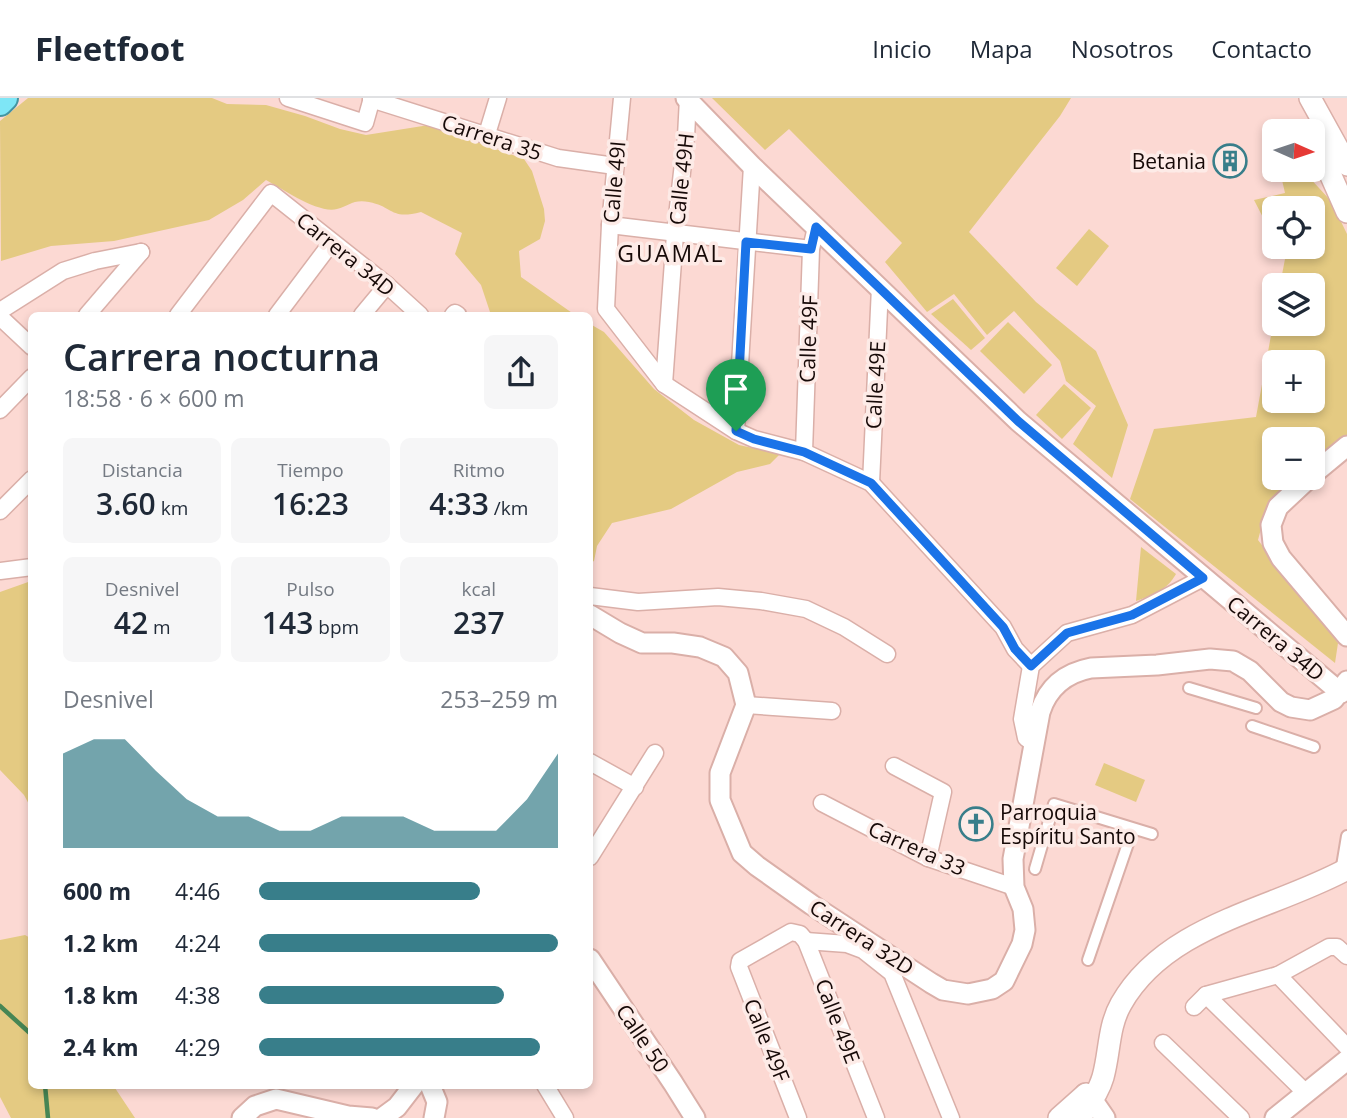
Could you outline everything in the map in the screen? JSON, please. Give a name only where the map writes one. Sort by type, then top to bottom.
[{"type":"highway","points":[[0,103],[5,98]]},
{"type":"main road","points":[[1298,98],[1330,144]]},
{"type":"main road","points":[[1310,98],[1330,144]]},
{"type":"main road","points":[[1321,98],[1347,212]]},
{"type":"main road","points":[[1079,1118],[1092,1093],[1116,1014],[1135,982],[1156,962],[1196,935],[1344,871]]},
{"type":"main road","points":[[1059,1118],[1092,1093]]},
{"type":"street","points":[[294,99],[365,123],[371,98]]},
{"type":"street","name":"Carrera 35","points":[[371,98],[558,158],[615,166]]},
{"type":"street","points":[[487,134],[498,98]]},
{"type":"street","name":"Calle 49I","points":[[622,98],[610,225],[606,309],[664,384]]},
{"type":"street","name":"Carrera 34D","points":[[687,98],[752,166],[1018,421],[1203,578],[1344,687]]},
{"type":"street","name":"Calle 49H","points":[[664,384],[675,234],[686,137],[687,98]]},
{"type":"street","points":[[736,431],[752,166]]},
{"type":"street","name":"Carrera 34D","points":[[180,312],[271,193],[387,285],[417,312]]},
{"type":"street","points":[[610,225],[811,249]]},
{"type":"street","name":"Calle 49F","points":[[804,452],[811,249],[816,227]]},
{"type":"street","points":[[279,312],[332,242]]},
{"type":"street","points":[[0,311],[63,271],[95,261],[141,252],[90,312]]},
{"type":"street","points":[[364,312],[387,285]]},
{"type":"street","name":"Calle 49E","points":[[871,483],[880,288]]},
{"type":"street","points":[[0,317],[28,343]]},
{"type":"street","points":[[0,410],[28,381]]},
{"type":"street","points":[[664,384],[736,431],[754,439],[804,452],[871,483],[1003,627],[1015,649],[1031,666]]},
{"type":"street","points":[[1325,464],[1347,446]]},
{"type":"street","points":[[0,511],[28,483]]},
{"type":"street","points":[[1296,490],[1278,507],[1271,526],[1273,543],[1281,558],[1347,636]]},
{"type":"street","points":[[0,571],[28,568]]},
{"type":"street","points":[[1033,743],[1026,738],[1022,719],[1031,666],[1067,633],[1132,615],[1203,578]]},
{"type":"street","points":[[593,596],[638,602],[718,597],[806,609],[844,627],[887,654]]},
{"type":"street","points":[[593,617],[642,643],[673,643],[700,648],[724,657],[738,673],[745,692],[746,705],[832,711]]},
{"type":"street","points":[[1014,887],[1013,859],[1033,743],[1043,702],[1048,692],[1069,675],[1091,668],[1220,659],[1243,665],[1281,702],[1291,707],[1310,710],[1325,704],[1344,687]]},
{"type":"street","points":[[1189,688],[1256,708]]},
{"type":"street","name":"Carrera 32D","points":[[746,705],[720,773],[720,800],[742,853],[811,905],[931,983],[943,989],[968,994],[992,989],[1004,981],[1022,944],[1025,930],[1023,909],[1014,887]]},
{"type":"street","points":[[1252,726],[1314,747]]},
{"type":"street","points":[[593,852],[654,753]]},
{"type":"street","points":[[593,764],[635,787]]},
{"type":"street","points":[[894,766],[943,792],[928,858]]},
{"type":"street","name":"Carrera 33","points":[[822,803],[928,858],[1014,887]]},
{"type":"street","points":[[1035,869],[1054,804],[1152,835]]},
{"type":"street","points":[[1088,960],[1133,829]]},
{"type":"street","points":[[1344,871],[1347,836]]},
{"type":"street","name":"Calle 49F","points":[[798,1118],[739,967],[740,961],[791,932],[800,934],[806,941]]},
{"type":"street","points":[[806,941],[847,944],[863,950],[892,972],[951,1118]]},
{"type":"street","name":"Calle 49E","points":[[806,941],[876,1118]]},
{"type":"street","points":[[1194,1007],[1206,995],[1278,975],[1329,947],[1342,951]]},
{"type":"street","name":"Calle 50","points":[[593,963],[695,1118]]},
{"type":"street","points":[[1278,975],[1347,1047]]},
{"type":"street","points":[[1206,995],[1304,1092]]},
{"type":"street","points":[[1163,1043],[1241,1118]]},
{"type":"street","points":[[1275,1118],[1347,1060]]},
{"type":"street","points":[[382,1118],[397,1107],[411,1089]]},
{"type":"street","points":[[547,1089],[565,1118]]},
{"type":"street","points":[[1092,1093],[1105,1118]]},
{"type":"street","points":[[242,1118],[256,1106],[276,1099],[348,1116],[372,1118]]},
{"type":"shaded area","points":[[28,98],[212,98],[227,104],[266,105],[366,135],[429,125],[524,159],[532,171],[545,221],[540,239],[519,251],[521,277],[571,312],[490,312],[481,285],[455,254],[462,233],[421,212],[403,215],[364,201],[329,210],[301,200],[266,180],[243,200],[209,220],[114,241],[51,246],[1,261],[0,121]]},
{"type":"shaded area","points":[[712,98],[1071,98],[1060,116],[969,232],[1036,302],[1096,351],[1128,425],[1112,478],[1073,444],[1096,406],[1066,381],[1060,361],[1014,311],[987,335],[954,294],[927,312],[885,262],[902,243],[789,129],[765,150]]},
{"type":"shaded area","points":[[1282,182],[1313,182],[1331,201],[1347,234],[1347,436],[1325,455],[1325,427],[1262,427],[1262,490],[1284,490],[1268,503],[1258,540],[1338,643],[1335,663],[1130,499],[1154,429],[1256,417],[1262,384],[1262,413],[1325,413],[1325,350],[1268,350],[1271,336],[1325,336],[1325,273],[1282,273],[1285,259],[1325,259],[1325,196],[1272,196],[1285,193]]},
{"type":"shaded area","points":[[1262,198],[1262,216],[1254,200]]},
{"type":"shaded area","points":[[1089,229],[1109,246],[1077,286],[1056,268]]},
{"type":"shaded area","points":[[953,299],[985,338],[971,350],[931,314]]},
{"type":"shaded area","points":[[1008,322],[1052,365],[1024,394],[980,351]]},
{"type":"shaded area","points":[[593,326],[604,332],[654,389],[694,420],[739,445],[780,454],[770,464],[737,472],[671,509],[612,523],[597,546],[594,561]]},
{"type":"shaded area","points":[[1064,384],[1091,408],[1062,439],[1036,415]]},
{"type":"shaded area","points":[[1141,547],[1176,574],[1164,588],[1136,601]]},
{"type":"shaded area","points":[[28,582],[28,802],[0,770],[0,592]]},
{"type":"shaded area","points":[[1104,763],[1145,780],[1136,802],[1095,785]]},
{"type":"shaded area","points":[[28,937],[28,1089],[116,1089],[135,1118],[11,1118],[0,1097],[0,940]]},
{"type":"waterway","points":[[0,1006],[28,1031]]},
{"type":"waterway","points":[[45,1089],[48,1118]]},
{"type":"place","name":"Betania","points":[[1230,161]]},
{"type":"place","name":"Parroquia Espíritu Santo","points":[[976,824]]},
{"type":"district","name":"GUAMAL","points":[[671,253]]},
{"type":"route","points":[[816,227],[1018,421],[1203,578],[1132,615],[1067,633],[1031,666],[1015,649],[1003,627],[871,483],[804,452],[754,439],[736,431],[746,242],[811,249],[816,227]]}]
